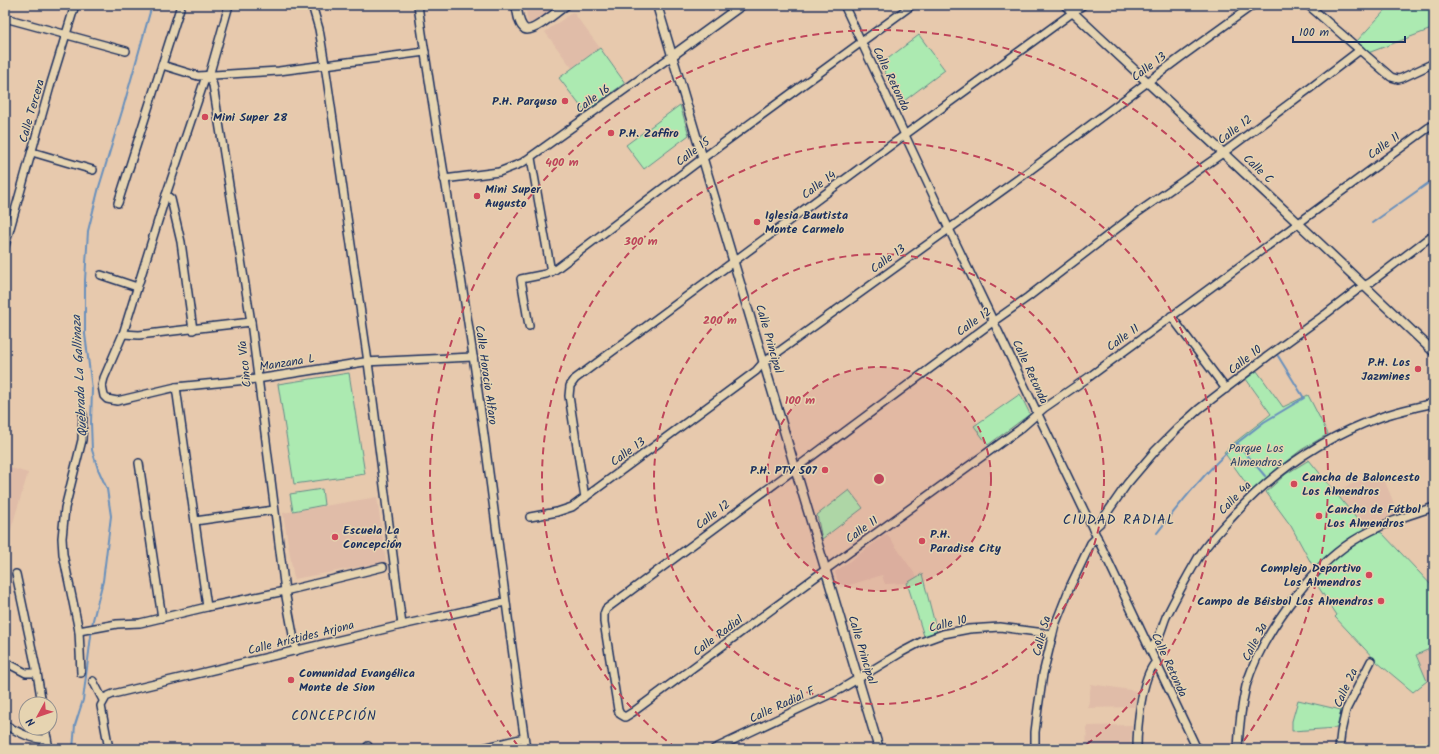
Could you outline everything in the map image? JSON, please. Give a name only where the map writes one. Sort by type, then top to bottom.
[{"type":"street","name":"Calle Tercera","points":[[5,246],[51,83],[75,5]]},
{"type":"street","points":[[118,203],[181,5]]},
{"type":"street","points":[[229,5],[209,76],[204,82],[166,195],[123,334],[139,335],[193,330],[251,322]]},
{"type":"street","points":[[312,5],[319,29],[326,64],[363,362],[402,625]]},
{"type":"street","name":"Calle Horacio Alfaro","points":[[418,5],[444,180],[473,357],[526,749]]},
{"type":"street","points":[[516,5],[521,23],[528,29],[535,28],[566,5]]},
{"type":"street","name":"Calle Principal","points":[[657,5],[879,749]]},
{"type":"street","name":"Calle 16","points":[[444,180],[499,172],[510,169],[531,158],[742,5]]},
{"type":"street","name":"Calle Retonda","points":[[844,5],[1197,749]]},
{"type":"street","name":"Calle 15","points":[[529,326],[522,279],[551,272],[703,158],[912,5]]},
{"type":"street","name":"Calle C","points":[[1065,5],[1434,352]]},
{"type":"street","name":"Calle 14","points":[[584,498],[569,396],[570,386],[576,379],[733,261],[1083,5]]},
{"type":"street","name":"Calle 13","points":[[530,517],[566,510],[584,498],[756,371],[764,363],[1253,5]]},
{"type":"street","points":[[1308,5],[1391,77],[1398,79],[1434,63]]},
{"type":"street","points":[[5,18],[126,51]]},
{"type":"street","name":"Calle 12","points":[[623,716],[618,710],[604,614],[606,609],[611,604],[1028,297],[1137,213],[1223,153],[1360,50]]},
{"type":"street","points":[[162,65],[198,76],[209,76],[279,71],[425,52]]},
{"type":"street","name":"Cinco Vía","points":[[209,76],[213,85],[251,322],[285,591],[296,650]]},
{"type":"street","name":"Calle 11","points":[[825,570],[1020,429],[1037,414],[1434,125]]},
{"type":"street","points":[[32,152],[93,170]]},
{"type":"street","points":[[531,158],[551,272]]},
{"type":"street","points":[[166,195],[171,199],[181,242],[193,330]]},
{"type":"street","name":"Calle 10","points":[[1093,529],[1100,522],[1127,484],[1155,451],[1178,428],[1268,356],[1371,282],[1434,234]]},
{"type":"street","points":[[101,274],[137,287]]},
{"type":"street","points":[[1171,316],[1226,389]]},
{"type":"street","name":"Manzana L","points":[[123,334],[104,378],[102,392],[107,399],[117,401],[176,387],[257,379],[363,362],[473,357]]},
{"type":"street","points":[[176,387],[207,607]]},
{"type":"street","name":"Calle 4a","points":[[1150,649],[1155,643],[1167,616],[1199,557],[1221,529],[1264,484],[1323,443],[1356,427],[1382,416],[1434,403]]},
{"type":"street","points":[[81,673],[82,630],[63,554],[62,538],[64,508],[82,440],[83,415]]},
{"type":"street","points":[[139,463],[162,618]]},
{"type":"street","name":"Calle 3a","points":[[1238,749],[1240,716],[1249,678],[1260,651],[1274,627],[1302,589],[1332,558],[1353,542],[1397,519],[1434,507]]},
{"type":"street","points":[[195,521],[274,510]]},
{"type":"street","name":"Calle 5a","points":[[1035,749],[1035,732],[1038,708],[1052,634],[1070,587],[1091,543],[1097,537]]},
{"type":"street","points":[[82,630],[140,623],[285,591],[383,567]]},
{"type":"street","name":"Calle Radial","points":[[623,716],[628,716],[825,570]]},
{"type":"street","points":[[16,574],[41,696]]},
{"type":"street","name":"Calle Arístides Arjona","points":[[103,700],[114,694],[402,625],[505,602]]},
{"type":"street","name":"Calle 10","points":[[858,678],[921,642],[942,634],[969,629],[1000,627],[1052,634]]},
{"type":"street","points":[[5,662],[26,673],[37,673]]},
{"type":"street","points":[[1136,749],[1140,707],[1145,685],[1150,669],[1156,662]]},
{"type":"street","name":"Calle 2a","points":[[1339,749],[1346,710],[1371,662]]},
{"type":"street","name":"Calle Radial F","points":[[714,749],[841,689],[858,678]]},
{"type":"street","points":[[93,681],[103,700],[100,706],[109,749]]},
{"type":"street","points":[[5,725],[17,732],[34,738],[47,739]]},
{"type":"street","points":[[46,736],[49,749]]},
{"type":"street","points":[[478,749],[524,738]]},
{"type":"shaded area","points":[[525,5],[558,5],[533,24],[528,23]]},
{"type":"shaded area","points":[[573,12],[600,48],[572,68],[545,32]]},
{"type":"shaded area","points":[[5,466],[28,473],[5,549]]},
{"type":"shaded area","points":[[1381,472],[1398,513],[1365,529],[1335,491]]},
{"type":"shaded area","name":"Escuela La Concepción","points":[[377,497],[386,562],[294,579],[283,513]]},
{"type":"shaded area","points":[[887,534],[917,577],[907,583],[885,584],[882,575],[840,588],[835,572]]},
{"type":"shaded area","points":[[1434,647],[1434,678],[1427,681],[1416,655]]},
{"type":"shaded area","points":[[1091,684],[1137,691],[1134,707],[1088,708]]},
{"type":"shaded area","points":[[1132,725],[1130,747],[1086,749],[1087,726]]},
{"type":"green space","points":[[1390,5],[1414,5],[1434,11],[1434,28],[1368,53],[1356,42]]},
{"type":"green space","points":[[919,35],[945,70],[900,104],[881,64]]},
{"type":"green space","points":[[600,48],[625,83],[585,112],[559,78]]},
{"type":"green space","points":[[680,105],[689,135],[644,169],[626,145]]},
{"type":"green space","name":"Parque Los Almendros","points":[[1257,371],[1283,407],[1308,395],[1328,434],[1301,450],[1278,468],[1252,492],[1224,452],[1271,414],[1246,379]]},
{"type":"green space","points":[[349,373],[365,474],[294,484],[278,384]]},
{"type":"green space","points":[[1020,394],[1030,414],[988,445],[974,426]]},
{"type":"green space","name":"Complejo Deportivo Los Almendros","points":[[1309,460],[1365,529],[1382,533],[1434,588],[1434,647],[1416,655],[1427,681],[1413,692],[1377,662],[1335,617],[1337,615],[1315,582],[1316,569],[1311,563],[1291,526],[1266,492],[1286,474]]},
{"type":"green space","points":[[322,489],[324,505],[293,511],[290,494]]},
{"type":"green space","points":[[849,490],[863,508],[822,539],[817,515]]},
{"type":"green space","points":[[922,574],[937,632],[924,636],[907,583]]},
{"type":"green space","points":[[1298,700],[1341,710],[1337,728],[1292,731],[1292,721]]},
{"type":"waterway","name":"Quebrada La Gallinaza","points":[[73,749],[75,725],[83,700],[93,620],[103,581],[111,516],[107,489],[98,469],[92,450],[92,389],[85,334],[85,280],[88,231],[99,187],[152,5]]},
{"type":"waterway","points":[[1372,223],[1434,179]]},
{"type":"waterway","points":[[1265,476],[1237,443],[1264,422],[1304,398],[1278,356]]},
{"type":"waterway","points":[[1157,533],[1205,475],[1237,443]]},
{"type":"place","name":"P.H. Parquso","points":[[565,101]]},
{"type":"place","name":"Mini Super 28","points":[[205,117]]},
{"type":"place","name":"P.H. Zaffiro","points":[[611,133]]},
{"type":"place","name":"Mini Super Augusto","points":[[477,196]]},
{"type":"place","name":"Iglesia Bautista Monte Carmelo","points":[[757,222]]},
{"type":"place","name":"P.H. Los Jazmines","points":[[1418,369]]},
{"type":"place","name":"P.H. PTY 507","points":[[825,470]]},
{"type":"place","name":"Cancha de Baloncesto Los Almendros","points":[[1294,484]]},
{"type":"place","name":"Cancha de Fútbol Los Almendros","points":[[1319,516]]},
{"type":"place","name":"Escuela La Concepción","points":[[335,537]]},
{"type":"place","name":"P.H. Paradise City","points":[[922,541]]},
{"type":"place","name":"Complejo Deportivo Los Almendros","points":[[1369,575]]},
{"type":"place","name":"Campo de Béisbol Los Almendros","points":[[1381,601]]},
{"type":"place","name":"Comunidad Evangélica Monte de Sion","points":[[291,680]]},
{"type":"district","name":"CIUDAD RADIAL","points":[[1119,520]]},
{"type":"district","name":"CONCEPCIÓN","points":[[334,716]]}]
